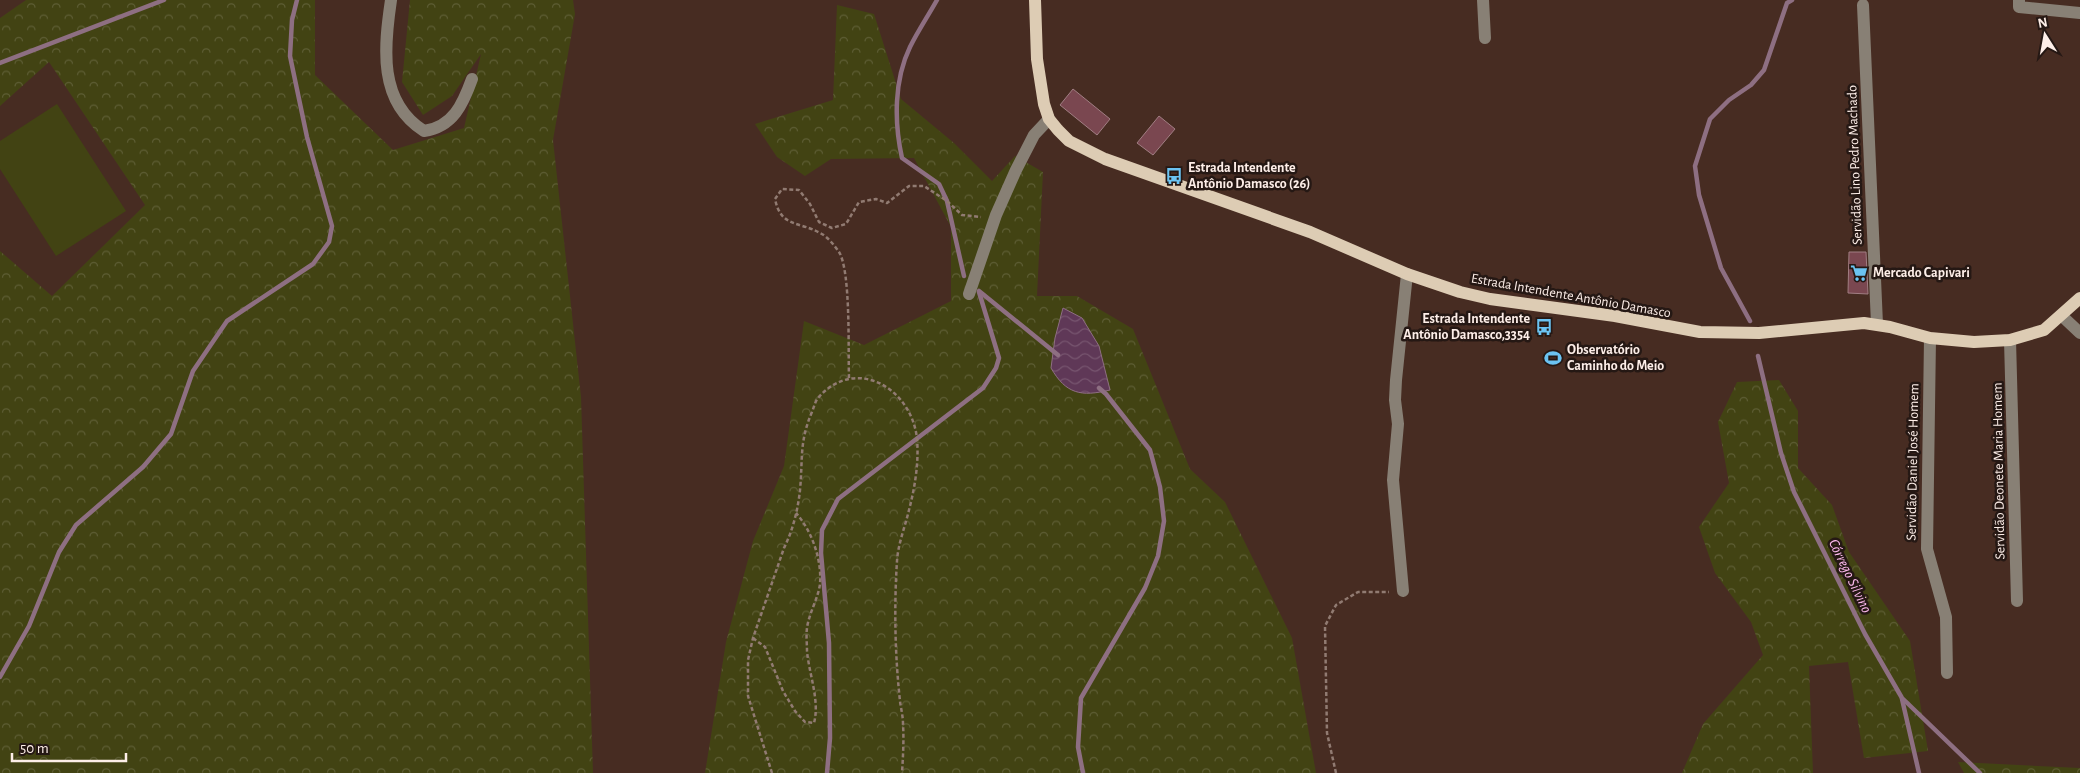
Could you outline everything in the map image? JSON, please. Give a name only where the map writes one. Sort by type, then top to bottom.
[{"type":"main road","name":"Estrada Intendente Antônio Damasco","points":[[1035,0],[1040,89],[1049,119],[1069,141],[1086,150],[1310,232],[1408,274],[1460,292],[1490,299],[1615,316],[1700,332],[1759,333],[1839,324],[1877,324],[1930,338],[1974,342],[2010,340],[2044,330],[2080,298]]},
{"type":"street","points":[[391,0],[387,26],[386,74],[396,102],[412,124],[424,131],[437,130],[452,117],[464,102],[472,79]]},
{"type":"street","points":[[1483,0],[1485,38]]},
{"type":"street","points":[[2019,0],[2019,7],[2080,13]]},
{"type":"street","name":"Servidão Lino Pedro Machado","points":[[1863,5],[1877,324]]},
{"type":"street","points":[[969,294],[996,215],[1026,148],[1034,135],[1049,119]]},
{"type":"street","points":[[1403,591],[1393,480],[1398,424],[1395,400],[1396,380],[1408,274]]},
{"type":"street","points":[[2062,316],[2080,333]]},
{"type":"street","name":"Servidão Daniel José Homem","points":[[1930,338],[1926,549],[1946,617],[1947,673]]},
{"type":"street","name":"Servidão Deonete Maria Homem","points":[[2010,340],[2017,601]]},
{"type":"path","points":[[849,378],[847,295],[840,253],[822,233],[791,223],[778,212],[775,199],[782,189],[799,190],[810,204],[819,222],[832,228],[846,224],[859,202],[876,199],[887,203],[909,186],[924,186],[947,201],[962,215],[977,217],[996,215]]},
{"type":"path","points":[[772,773],[748,696],[748,660],[753,638],[784,548],[791,534],[800,490],[800,456],[805,428],[817,400],[833,384],[849,378],[881,382],[901,398],[912,417],[917,438],[918,460],[897,561],[896,625],[903,724],[902,773]]},
{"type":"path","points":[[753,638],[765,647],[783,691],[795,710],[805,722],[814,723],[816,714],[809,672],[807,627],[820,584],[818,562],[812,541],[803,521],[796,513]]},
{"type":"path","points":[[1336,773],[1327,733],[1325,626],[1336,605],[1358,592],[1403,591]]},
{"type":"green space","points":[[26,0],[315,0],[315,75],[393,150],[464,128],[481,54],[452,96],[423,115],[402,82],[410,0],[573,0],[575,14],[553,140],[581,397],[593,773],[0,773],[0,251],[52,296],[145,205],[49,62],[0,106],[0,18]]},
{"type":"green space","points":[[837,5],[874,14],[901,99],[954,143],[992,181],[1015,156],[1043,172],[1037,296],[1077,296],[1133,329],[1190,469],[1225,502],[1292,638],[1316,773],[705,773],[726,642],[753,541],[784,466],[804,321],[864,345],[951,301],[951,227],[914,158],[831,159],[805,176],[777,157],[755,124],[833,100]]},
{"type":"green space","points":[[57,104],[126,211],[56,256],[0,169],[0,141]]},
{"type":"green space","points":[[1779,380],[1798,411],[1798,468],[1832,505],[1849,552],[1910,641],[1928,751],[1864,758],[1848,662],[1809,666],[1813,773],[1682,773],[1703,724],[1763,655],[1751,622],[1715,573],[1699,527],[1729,483],[1718,422],[1737,382]]},
{"type":"green space","points":[[1958,762],[2080,768],[2080,773],[1964,773]]},
{"type":"water","points":[[1063,308],[1082,318],[1099,346],[1110,390],[1091,393],[1075,391],[1062,383],[1051,368],[1055,338]]},
{"type":"building","points":[[1073,89],[1110,119],[1097,135],[1060,105]]},
{"type":"building","points":[[1159,116],[1175,129],[1153,155],[1137,143]]},
{"type":"building","name":"Mercado Capivari","points":[[1849,252],[1866,252],[1868,294],[1848,293]]},
{"type":"waterway","points":[[0,63],[164,0]]},
{"type":"waterway","points":[[0,677],[29,626],[59,552],[76,525],[143,467],[171,434],[193,371],[227,321],[313,264],[329,242],[332,226],[307,137],[290,56],[292,20],[297,0]]},
{"type":"waterway","points":[[937,0],[910,47],[901,73],[897,101],[899,144],[902,158],[939,184],[947,201],[964,276]]},
{"type":"waterway","name":"Córrego Silvino","points":[[1750,321],[1721,268],[1699,195],[1695,166],[1710,119],[1729,100],[1751,85],[1764,70],[1787,3],[1792,0]]},
{"type":"waterway","points":[[979,291],[1058,355]]},
{"type":"waterway","points":[[827,773],[830,738],[829,643],[821,553],[822,530],[838,499],[983,388],[996,368],[999,358],[979,292]]},
{"type":"waterway","name":"Córrego Silvino","points":[[1758,356],[1781,453],[1794,492],[1865,634],[1902,698],[1980,773]]},
{"type":"waterway","points":[[1083,773],[1078,747],[1081,698],[1145,588],[1158,556],[1164,521],[1160,487],[1150,450],[1106,394],[1099,388]]},
{"type":"waterway","points":[[1902,699],[1919,773]]},
{"type":"place","name":"Estrada Intendente Antônio Damasco (26)","points":[[1174,176]]},
{"type":"place","name":"Mercado Capivari","points":[[1859,273]]},
{"type":"place","name":"Estrada Intendente Antônio Damasco,3354","points":[[1544,327]]},
{"type":"place","name":"Observatório Caminho do Meio","points":[[1553,358]]}]
